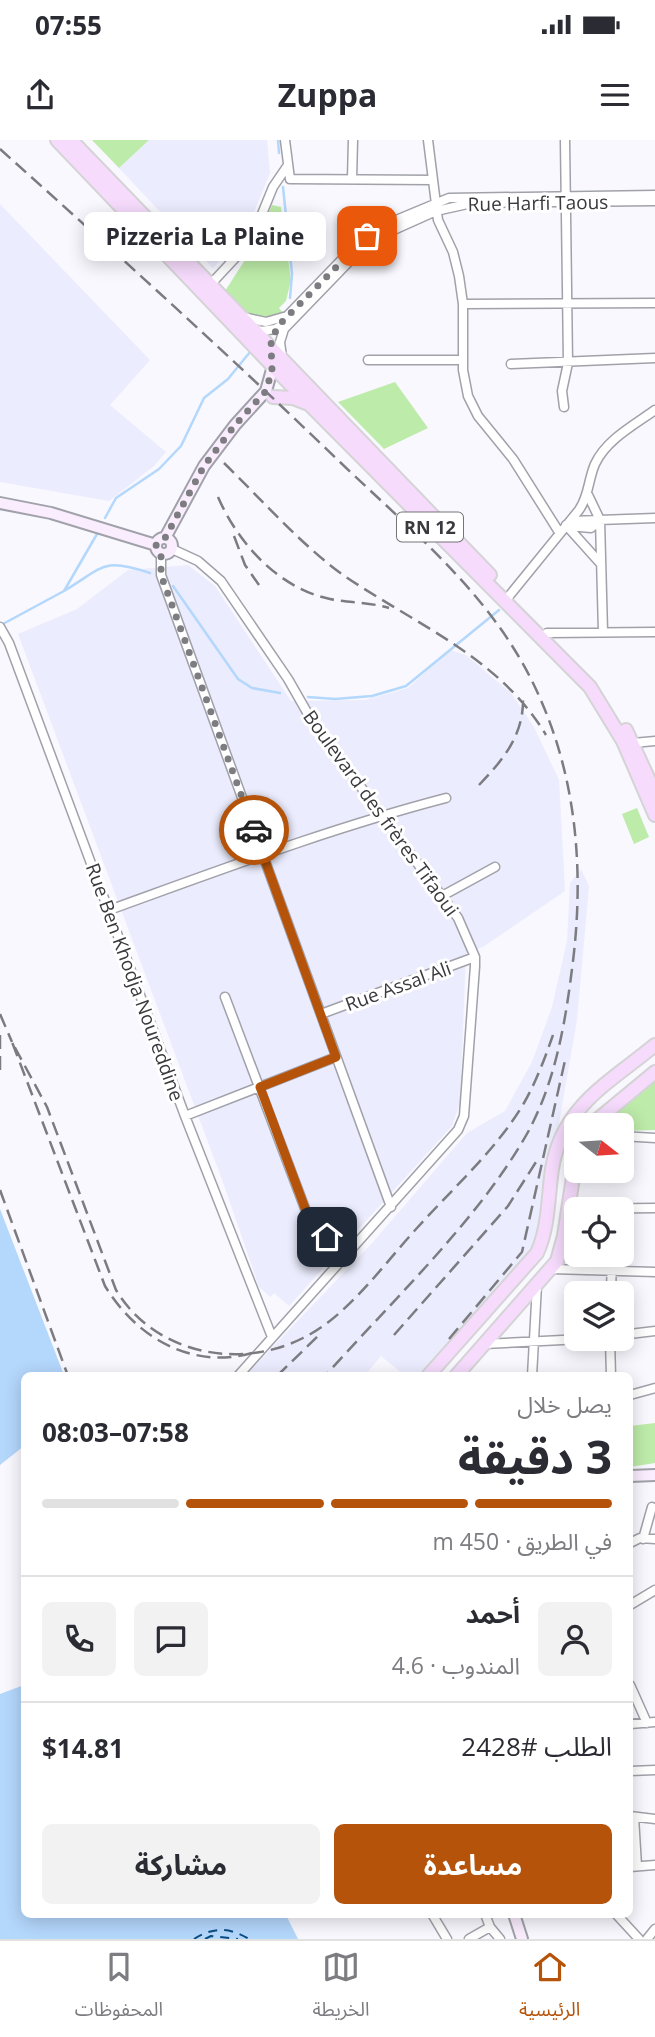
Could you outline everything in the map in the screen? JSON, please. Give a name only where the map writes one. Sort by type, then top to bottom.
[{"type":"main road","name":"RN 12","points":[[57,140],[238,323],[310,401],[507,598],[590,687],[623,741],[655,815]]},
{"type":"main road","name":"RN 12","points":[[71,140],[209,286],[238,323],[255,332],[270,348],[284,371]]},
{"type":"main road","points":[[269,394],[310,401]]},
{"type":"main road","name":"RN 12","points":[[507,598],[547,633],[595,683],[633,743],[655,793]]},
{"type":"main road","points":[[432,1372],[537,1253],[544,1233],[557,1146],[574,1112],[655,1045]]},
{"type":"main road","points":[[605,1113],[655,1072]]},
{"type":"main road","points":[[460,1372],[551,1269],[561,1251],[564,1233]]},
{"type":"street","points":[[285,140],[290,180]]},
{"type":"street","points":[[352,179],[353,140]]},
{"type":"street","points":[[428,140],[436,207],[456,260],[463,304],[463,359],[468,396],[478,416],[513,459],[559,532]]},
{"type":"street","points":[[564,407],[562,391],[568,363],[565,140]]},
{"type":"street","points":[[209,286],[251,241],[273,187],[288,165]]},
{"type":"street","points":[[273,187],[290,180],[352,179],[433,183]]},
{"type":"street","points":[[425,208],[433,183]]},
{"type":"street","name":"Rue Harfi Taous","points":[[433,183],[442,194],[455,198],[655,201]]},
{"type":"street","name":"Rue Harfi Taous","points":[[284,371],[280,342],[290,317],[377,228],[425,208],[471,203],[655,195]]},
{"type":"street","name":"Rue Harfi Taous","points":[[270,348],[277,327],[369,241],[455,198]]},
{"type":"street","points":[[463,304],[655,303]]},
{"type":"street","points":[[238,323],[266,322],[290,317]]},
{"type":"street","points":[[255,332],[277,327]]},
{"type":"street","points":[[511,364],[655,358]]},
{"type":"street","points":[[368,359],[463,359]]},
{"type":"street","points":[[284,371],[269,394],[204,466],[164,546],[161,575],[391,1207]]},
{"type":"street","points":[[269,394],[284,371]]},
{"type":"street","points":[[507,598],[588,495],[590,477],[606,446],[655,410]]},
{"type":"street","points":[[642,419],[655,417]]},
{"type":"street","points":[[588,495],[600,520],[603,632]]},
{"type":"street","points":[[0,503],[51,513],[164,546]]},
{"type":"street","points":[[568,523],[655,518]]},
{"type":"street","points":[[568,523],[601,564]]},
{"type":"street","name":"Boulevard des frères Tifaoui","points":[[164,546],[198,561],[221,581],[288,679],[312,721],[458,918],[475,957],[464,1116],[446,1147],[241,1372]]},
{"type":"street","name":"Rue Ben Khodja Noureddine","points":[[0,627],[185,1116],[272,1337]]},
{"type":"street","points":[[547,633],[655,632]]},
{"type":"street","points":[[633,743],[655,741]]},
{"type":"street","points":[[109,911],[382,815],[446,798]]},
{"type":"street","points":[[442,896],[495,867]]},
{"type":"street","name":"Rue Assal Ali","points":[[321,1014],[475,957]]},
{"type":"street","points":[[225,997],[309,1219],[346,1254]]},
{"type":"street","points":[[185,1116],[336,1057]]},
{"type":"street","points":[[634,1137],[655,1138]]},
{"type":"street","points":[[634,1208],[655,1208]]},
{"type":"street","points":[[612,1267],[612,1281]]},
{"type":"street","points":[[551,1269],[655,1272]]},
{"type":"street","points":[[532,1372],[537,1285]]},
{"type":"street","points":[[634,1333],[655,1331]]},
{"type":"street","points":[[484,1344],[564,1340]]},
{"type":"street","points":[[610,1351],[611,1372]]},
{"type":"street","points":[[633,1394],[655,1388]]},
{"type":"street","points":[[633,1477],[655,1475]]},
{"type":"street","points":[[643,1539],[652,1507]]},
{"type":"street","points":[[633,1542],[655,1539]]},
{"type":"street","points":[[633,1603],[655,1590]]},
{"type":"street","points":[[633,1690],[651,1722],[633,1724]]},
{"type":"street","points":[[633,1771],[655,1770]]},
{"type":"street","points":[[633,1817],[655,1819]]},
{"type":"street","points":[[633,1867],[655,1864]]},
{"type":"street","points":[[434,1918],[447,1939]]},
{"type":"street","points":[[487,1918],[500,1939]]},
{"type":"street","points":[[516,1918],[523,1936]]},
{"type":"street","points":[[620,1918],[639,1939]]},
{"type":"street","points":[[469,1939],[490,1927]]},
{"type":"street","points":[[647,1939],[655,1929]]},
{"type":"shaded area","points":[[149,140],[267,140],[270,173],[245,234],[213,268],[119,168]]},
{"type":"shaded area","points":[[0,204],[150,360],[110,405],[166,452],[154,466],[109,501],[0,482]]},
{"type":"shaded area","points":[[188,565],[215,586],[291,701],[365,700],[408,688],[450,650],[466,655],[511,693],[534,727],[559,780],[565,891],[483,947],[466,953],[460,1103],[452,1126],[289,1306],[274,1293],[270,1297],[259,1287],[224,1185],[18,634],[77,609],[128,570]]},
{"type":"shaded area","points":[[581,869],[589,886],[577,1020],[538,1244],[427,1372],[400,1372],[381,1356],[368,1372],[249,1372],[373,1242],[467,1133],[505,1111],[532,1062],[552,1007],[567,941],[570,883]]},
{"type":"green space","points":[[92,140],[149,140],[119,168]]},
{"type":"green space","points":[[272,205],[281,207],[291,280],[286,301],[279,308],[283,313],[266,317],[244,311],[225,295],[225,291],[254,246]]},
{"type":"green space","points":[[395,382],[428,428],[384,449],[338,402]]},
{"type":"green space","points":[[637,808],[649,837],[634,844],[622,814]]},
{"type":"green space","points":[[655,1079],[655,1130],[634,1131],[634,1113],[612,1113]]},
{"type":"green space","points":[[655,1423],[655,1463],[633,1467],[633,1426]]},
{"type":"water","points":[[0,1209],[63,1372],[21,1372],[21,1448],[0,1465]]},
{"type":"water","points":[[21,1686],[21,1918],[288,1918],[298,1939],[0,1939],[0,1694]]},
{"type":"waterway","points":[[278,140],[279,153]]},
{"type":"waterway","points":[[283,187],[292,274],[290,298]]},
{"type":"waterway","points":[[105,518],[116,498],[159,469],[181,446],[204,398],[228,379],[250,352]]},
{"type":"waterway","points":[[1,625],[64,591],[97,534]]},
{"type":"waterway","points":[[64,591],[96,571],[112,565],[150,573]]},
{"type":"waterway","points":[[173,586],[238,679],[252,688],[280,693]]},
{"type":"waterway","points":[[308,697],[335,699],[372,696],[406,686],[499,610]]},
{"type":"ferry route","points":[[194,1939],[208,1932],[221,1930],[235,1932],[249,1939]]},
{"type":"ferry route","points":[[205,1939],[211,1936],[238,1939]]},
{"type":"railway","points":[[0,149],[215,344],[447,565],[472,592],[515,650],[548,717],[559,752],[574,823],[578,896],[566,1011],[558,1053],[545,1093],[528,1132],[485,1196],[433,1259],[329,1372]]},
{"type":"railway","points":[[224,463],[330,565],[481,664],[527,708],[546,735]]},
{"type":"railway","points":[[218,497],[226,514],[249,547],[277,574],[293,585],[330,599],[389,608]]},
{"type":"railway","points":[[234,536],[245,565],[259,585]]},
{"type":"railway","points":[[479,785],[504,756],[516,735],[523,698]]},
{"type":"railway","points":[[0,1014],[12,1042]]},
{"type":"railway","points":[[0,1035],[0,1070]]},
{"type":"railway","points":[[252,1353],[229,1357],[187,1353],[149,1334],[118,1304],[105,1286],[12,1042],[47,1107],[116,1290],[132,1312],[152,1329],[175,1342],[199,1350],[225,1354],[278,1348],[303,1338],[335,1317],[350,1303],[501,1136],[528,1095],[553,1035]]},
{"type":"railway","points":[[449,1339],[522,1252],[566,1056]]},
{"type":"railway","points":[[394,1335],[508,1206],[536,1162]]},
{"type":"railway","points":[[0,1190],[67,1372]]},
{"type":"railway","points":[[281,1372],[321,1333]]},
{"type":"way so far","points":[[254,830],[161,575],[161,554],[156,545],[165,538],[204,466],[235,425],[266,391],[273,366],[271,344],[277,327],[337,263],[367,236]]},
{"type":"place","name":"Pizzeria La Plaine","points":[[367,236]]},
{"type":"route","points":[[254,830],[336,1057],[260,1087],[309,1219],[327,1237]]}]
